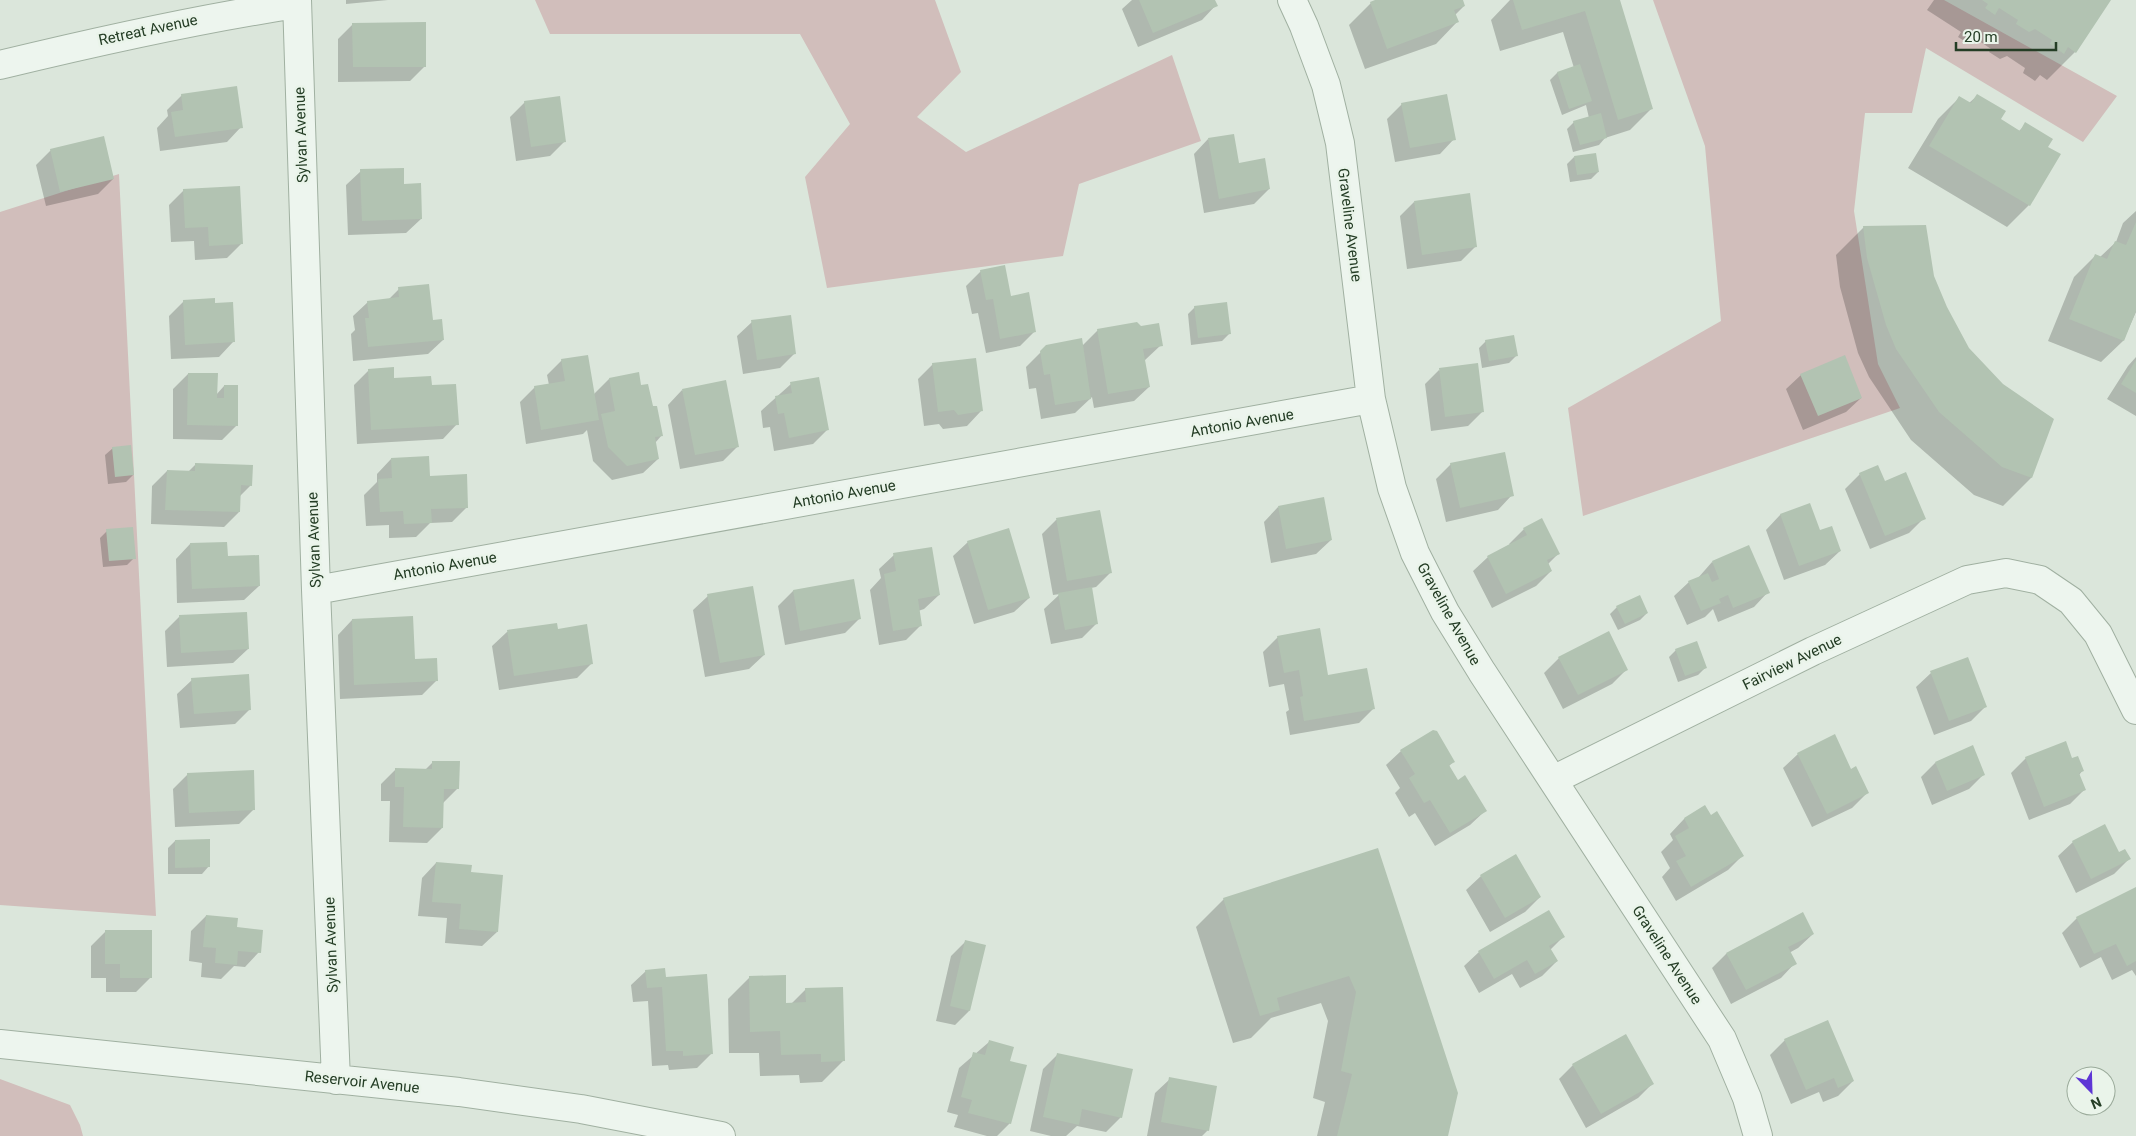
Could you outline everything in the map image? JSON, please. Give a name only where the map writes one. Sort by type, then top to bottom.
[{"type":"street","name":"Graveline Avenue","points":[[1292,0],[1326,85],[1340,142],[1371,400],[1392,488],[1416,552],[1445,612],[1722,1039],[1747,1098],[1758,1136]]},
{"type":"street","name":"Retreat Avenue","points":[[0,65],[132,33],[297,2]]},
{"type":"street","name":"Sylvan Avenue","points":[[297,2],[316,590],[336,1080]]},
{"type":"street","name":"Antonio Avenue","points":[[316,590],[1371,400]]},
{"type":"street","name":"Fairview Avenue","points":[[1553,780],[1813,651],[1967,580],[2006,573],[2040,580],[2072,601],[2098,634],[2136,710]]},
{"type":"street","name":"Reservoir Avenue","points":[[0,1044],[459,1092],[581,1110],[721,1136]]},
{"type":"shaded area","points":[[535,0],[935,0],[961,72],[917,117],[966,152],[1172,55],[1201,141],[1079,184],[1063,256],[827,288],[805,177],[850,124],[800,34],[550,34]]},
{"type":"shaded area","points":[[1653,0],[1944,0],[2117,96],[2083,142],[1926,48],[1912,113],[1865,113],[1854,211],[1878,364],[1900,408],[1583,516],[1568,408],[1721,321],[1705,146]]},
{"type":"shaded area","points":[[119,174],[156,916],[0,905],[0,212]]},
{"type":"shaded area","points":[[0,1079],[70,1105],[83,1136],[0,1136]]},
{"type":"building","points":[[1139,0],[1215,0],[1218,6],[1153,33]]},
{"type":"building","points":[[1375,0],[1463,0],[1465,6],[1454,10],[1459,22],[1387,49],[1370,2]]},
{"type":"building","points":[[1513,0],[1620,0],[1653,109],[1618,120],[1585,11],[1522,30]]},
{"type":"building","points":[[1982,0],[2111,0],[2076,53],[2068,47],[2064,54],[2050,44],[2052,40],[2035,29],[2029,32],[2016,24],[2018,20],[1999,8],[1995,15],[1985,8],[1988,4]]},
{"type":"building","points":[[426,22],[426,67],[353,67],[352,23]]},
{"type":"building","points":[[1580,64],[1592,101],[1569,109],[1557,72]]},
{"type":"building","points":[[237,86],[243,128],[175,137],[171,112],[183,110],[181,94]]},
{"type":"building","points":[[1447,94],[1456,140],[1410,148],[1401,103]]},
{"type":"building","points":[[1977,94],[2006,111],[2001,119],[2020,131],[2025,122],[2053,139],[2048,147],[2061,154],[2030,206],[1929,146],[1959,96],[1971,103]]},
{"type":"building","points":[[560,96],[566,142],[531,147],[524,101]]},
{"type":"building","points":[[1601,113],[1607,138],[1580,145],[1573,121]]},
{"type":"building","points":[[1234,134],[1239,163],[1265,158],[1270,189],[1219,199],[1208,138]]},
{"type":"building","points":[[104,136],[114,179],[60,192],[50,149]]},
{"type":"building","points":[[1596,153],[1599,172],[1577,175],[1574,156]]},
{"type":"building","points":[[404,168],[404,184],[421,183],[422,219],[362,221],[360,169]]},
{"type":"building","points":[[240,186],[243,244],[209,246],[208,227],[185,228],[183,189]]},
{"type":"building","points":[[1470,193],[1477,247],[1422,255],[1414,201]]},
{"type":"building","points":[[2136,222],[2136,311],[2124,341],[2069,319],[2095,254],[2107,259],[2115,241],[2126,245]]},
{"type":"building","points":[[1926,225],[1934,276],[1947,307],[1969,348],[2003,384],[2054,419],[2032,478],[2002,467],[1939,412],[1896,349],[1886,325],[1867,258],[1863,226]]},
{"type":"building","points":[[1005,265],[1011,296],[1029,292],[1036,332],[1000,339],[993,299],[986,300],[980,270]]},
{"type":"building","points":[[429,284],[433,320],[442,319],[444,340],[368,347],[365,318],[369,318],[367,301],[399,297],[398,287]]},
{"type":"building","points":[[215,298],[215,303],[233,302],[235,342],[185,345],[183,300]]},
{"type":"building","points":[[1227,302],[1231,334],[1198,338],[1194,306]]},
{"type":"building","points":[[791,315],[796,354],[757,360],[751,320]]},
{"type":"building","points":[[1137,322],[1141,326],[1159,323],[1163,346],[1143,349],[1150,387],[1108,394],[1097,329]]},
{"type":"building","points":[[1514,335],[1518,356],[1489,361],[1485,340]]},
{"type":"building","points":[[1082,338],[1091,399],[1055,405],[1050,374],[1044,375],[1040,351],[1046,345]]},
{"type":"building","points":[[588,355],[599,420],[541,430],[534,386],[565,381],[561,359]]},
{"type":"building","points":[[1845,355],[1862,398],[1818,416],[1800,374]]},
{"type":"building","points":[[976,358],[983,411],[958,415],[954,410],[938,412],[932,363]]},
{"type":"building","points":[[2136,360],[2136,393],[2121,384]]},
{"type":"building","points":[[1478,363],[1484,412],[1445,417],[1439,368]]},
{"type":"building","points":[[394,367],[394,378],[431,376],[432,385],[456,384],[459,425],[371,430],[368,369]]},
{"type":"building","points":[[639,372],[641,385],[648,384],[653,406],[657,406],[663,436],[655,437],[659,459],[627,466],[608,447],[601,414],[615,411],[609,378]]},
{"type":"building","points":[[188,373],[218,373],[217,398],[224,398],[224,385],[238,385],[238,426],[187,425]]},
{"type":"building","points":[[819,377],[829,430],[789,438],[784,413],[778,414],[775,396],[792,393],[790,382]]},
{"type":"building","points":[[726,380],[739,447],[695,455],[682,389]]},
{"type":"building","points":[[131,445],[134,475],[115,477],[112,447]]},
{"type":"building","points":[[1505,452],[1514,496],[1460,508],[1450,463]]},
{"type":"building","points":[[429,456],[430,476],[467,474],[468,508],[431,509],[432,523],[404,524],[403,511],[380,512],[378,479],[392,478],[391,458]]},
{"type":"building","points":[[195,463],[253,465],[252,486],[241,485],[240,512],[165,510],[167,470],[195,471]]},
{"type":"building","points":[[1878,465],[1885,481],[1906,472],[1926,519],[1885,536],[1859,473]]},
{"type":"building","points":[[1324,497],[1332,540],[1286,549],[1278,506]]},
{"type":"building","points":[[1810,503],[1820,530],[1832,526],[1841,551],[1799,566],[1780,514]]},
{"type":"building","points":[[1100,510],[1112,573],[1067,581],[1056,518]]},
{"type":"building","points":[[1542,518],[1560,554],[1547,560],[1552,571],[1506,594],[1487,556],[1527,535],[1523,528]]},
{"type":"building","points":[[133,527],[136,559],[109,561],[106,529]]},
{"type":"building","points":[[1009,528],[1030,598],[988,610],[967,541]]},
{"type":"building","points":[[227,542],[228,556],[259,555],[260,586],[192,589],[190,543]]},
{"type":"building","points":[[1749,545],[1770,593],[1733,608],[1728,595],[1719,599],[1721,603],[1701,611],[1688,581],[1708,573],[1712,582],[1719,579],[1712,561]]},
{"type":"building","points":[[932,547],[940,595],[918,599],[922,626],[893,631],[884,574],[896,571],[893,553]]},
{"type":"building","points":[[854,579],[861,619],[800,631],[793,590]]},
{"type":"building","points":[[753,586],[765,655],[720,663],[707,594]]},
{"type":"building","points":[[1092,587],[1098,624],[1065,630],[1058,593]]},
{"type":"building","points":[[1640,595],[1648,613],[1625,624],[1616,606]]},
{"type":"building","points":[[247,612],[249,649],[181,653],[179,615]]},
{"type":"building","points":[[413,616],[415,659],[437,658],[438,681],[354,685],[352,619]]},
{"type":"building","points":[[557,623],[558,629],[587,624],[593,664],[514,676],[507,630]]},
{"type":"building","points":[[1320,628],[1328,675],[1367,668],[1375,709],[1304,721],[1300,697],[1303,696],[1299,670],[1284,673],[1277,636]]},
{"type":"building","points":[[1609,631],[1628,670],[1578,695],[1558,657]]},
{"type":"building","points":[[1697,641],[1707,668],[1685,676],[1675,649]]},
{"type":"building","points":[[1968,657],[1987,707],[1949,721],[1930,671]]},
{"type":"building","points":[[249,674],[251,710],[194,714],[191,678]]},
{"type":"building","points":[[1433,730],[1437,731],[1455,762],[1449,765],[1458,780],[1465,775],[1487,811],[1450,833],[1430,800],[1424,803],[1409,778],[1415,774],[1400,750]]},
{"type":"building","points":[[1835,734],[1851,769],[1856,766],[1869,793],[1827,814],[1797,753]]},
{"type":"building","points":[[2066,741],[2072,758],[2078,756],[2084,771],[2079,773],[2086,790],[2044,807],[2025,757]]},
{"type":"building","points":[[1973,745],[1985,775],[1947,791],[1935,762]]},
{"type":"building","points":[[432,761],[460,761],[459,789],[444,789],[443,828],[403,827],[404,787],[395,787],[395,768],[432,769]]},
{"type":"building","points":[[254,770],[255,810],[189,813],[187,773]]},
{"type":"building","points":[[1705,805],[1711,815],[1717,811],[1744,856],[1691,887],[1676,861],[1686,856],[1675,836],[1689,828],[1684,818]]},
{"type":"building","points":[[2105,824],[2119,852],[2125,849],[2131,859],[2091,879],[2072,841]]},
{"type":"building","points":[[210,839],[210,867],[175,868],[175,840]]},
{"type":"building","points":[[1378,848],[1458,1093],[1448,1136],[1337,1136],[1352,1074],[1341,1071],[1356,992],[1349,976],[1277,998],[1280,1010],[1260,1016],[1223,898]]},
{"type":"building","points":[[1516,854],[1541,897],[1505,918],[1480,875]]},
{"type":"building","points":[[436,862],[472,865],[471,872],[503,875],[498,932],[459,929],[461,904],[432,902]]},
{"type":"building","points":[[2136,887],[2136,961],[2127,966],[2116,944],[2094,954],[2076,917]]},
{"type":"building","points":[[1549,910],[1565,937],[1549,946],[1558,961],[1535,974],[1527,960],[1494,979],[1478,951]]},
{"type":"building","points":[[1803,912],[1814,934],[1788,947],[1797,964],[1746,990],[1726,953]]},
{"type":"building","points":[[206,915],[238,918],[237,927],[263,930],[261,953],[238,951],[237,965],[215,963],[216,948],[203,947]]},
{"type":"building","points":[[105,930],[152,930],[152,978],[120,978],[120,964],[105,964]]},
{"type":"building","points":[[965,940],[986,945],[970,1011],[950,1006]]},
{"type":"building","points":[[665,968],[666,977],[707,974],[713,1054],[683,1056],[683,1051],[666,1051],[662,987],[647,988],[645,970]]},
{"type":"building","points":[[786,975],[786,1003],[806,1002],[805,988],[843,987],[845,1061],[821,1062],[821,1054],[781,1055],[780,1031],[750,1032],[749,976]]},
{"type":"building","points":[[1828,1020],[1854,1081],[1838,1088],[1834,1078],[1806,1090],[1784,1039]]},
{"type":"building","points":[[1626,1034],[1654,1084],[1601,1114],[1572,1064]]},
{"type":"building","points":[[989,1040],[1014,1047],[1010,1061],[1027,1065],[1011,1124],[968,1113],[972,1100],[961,1097],[973,1052],[985,1055]]},
{"type":"building","points":[[1057,1053],[1133,1069],[1122,1118],[1082,1109],[1079,1125],[1043,1117]]},
{"type":"building","points":[[1169,1077],[1217,1086],[1209,1131],[1161,1122]]}]
